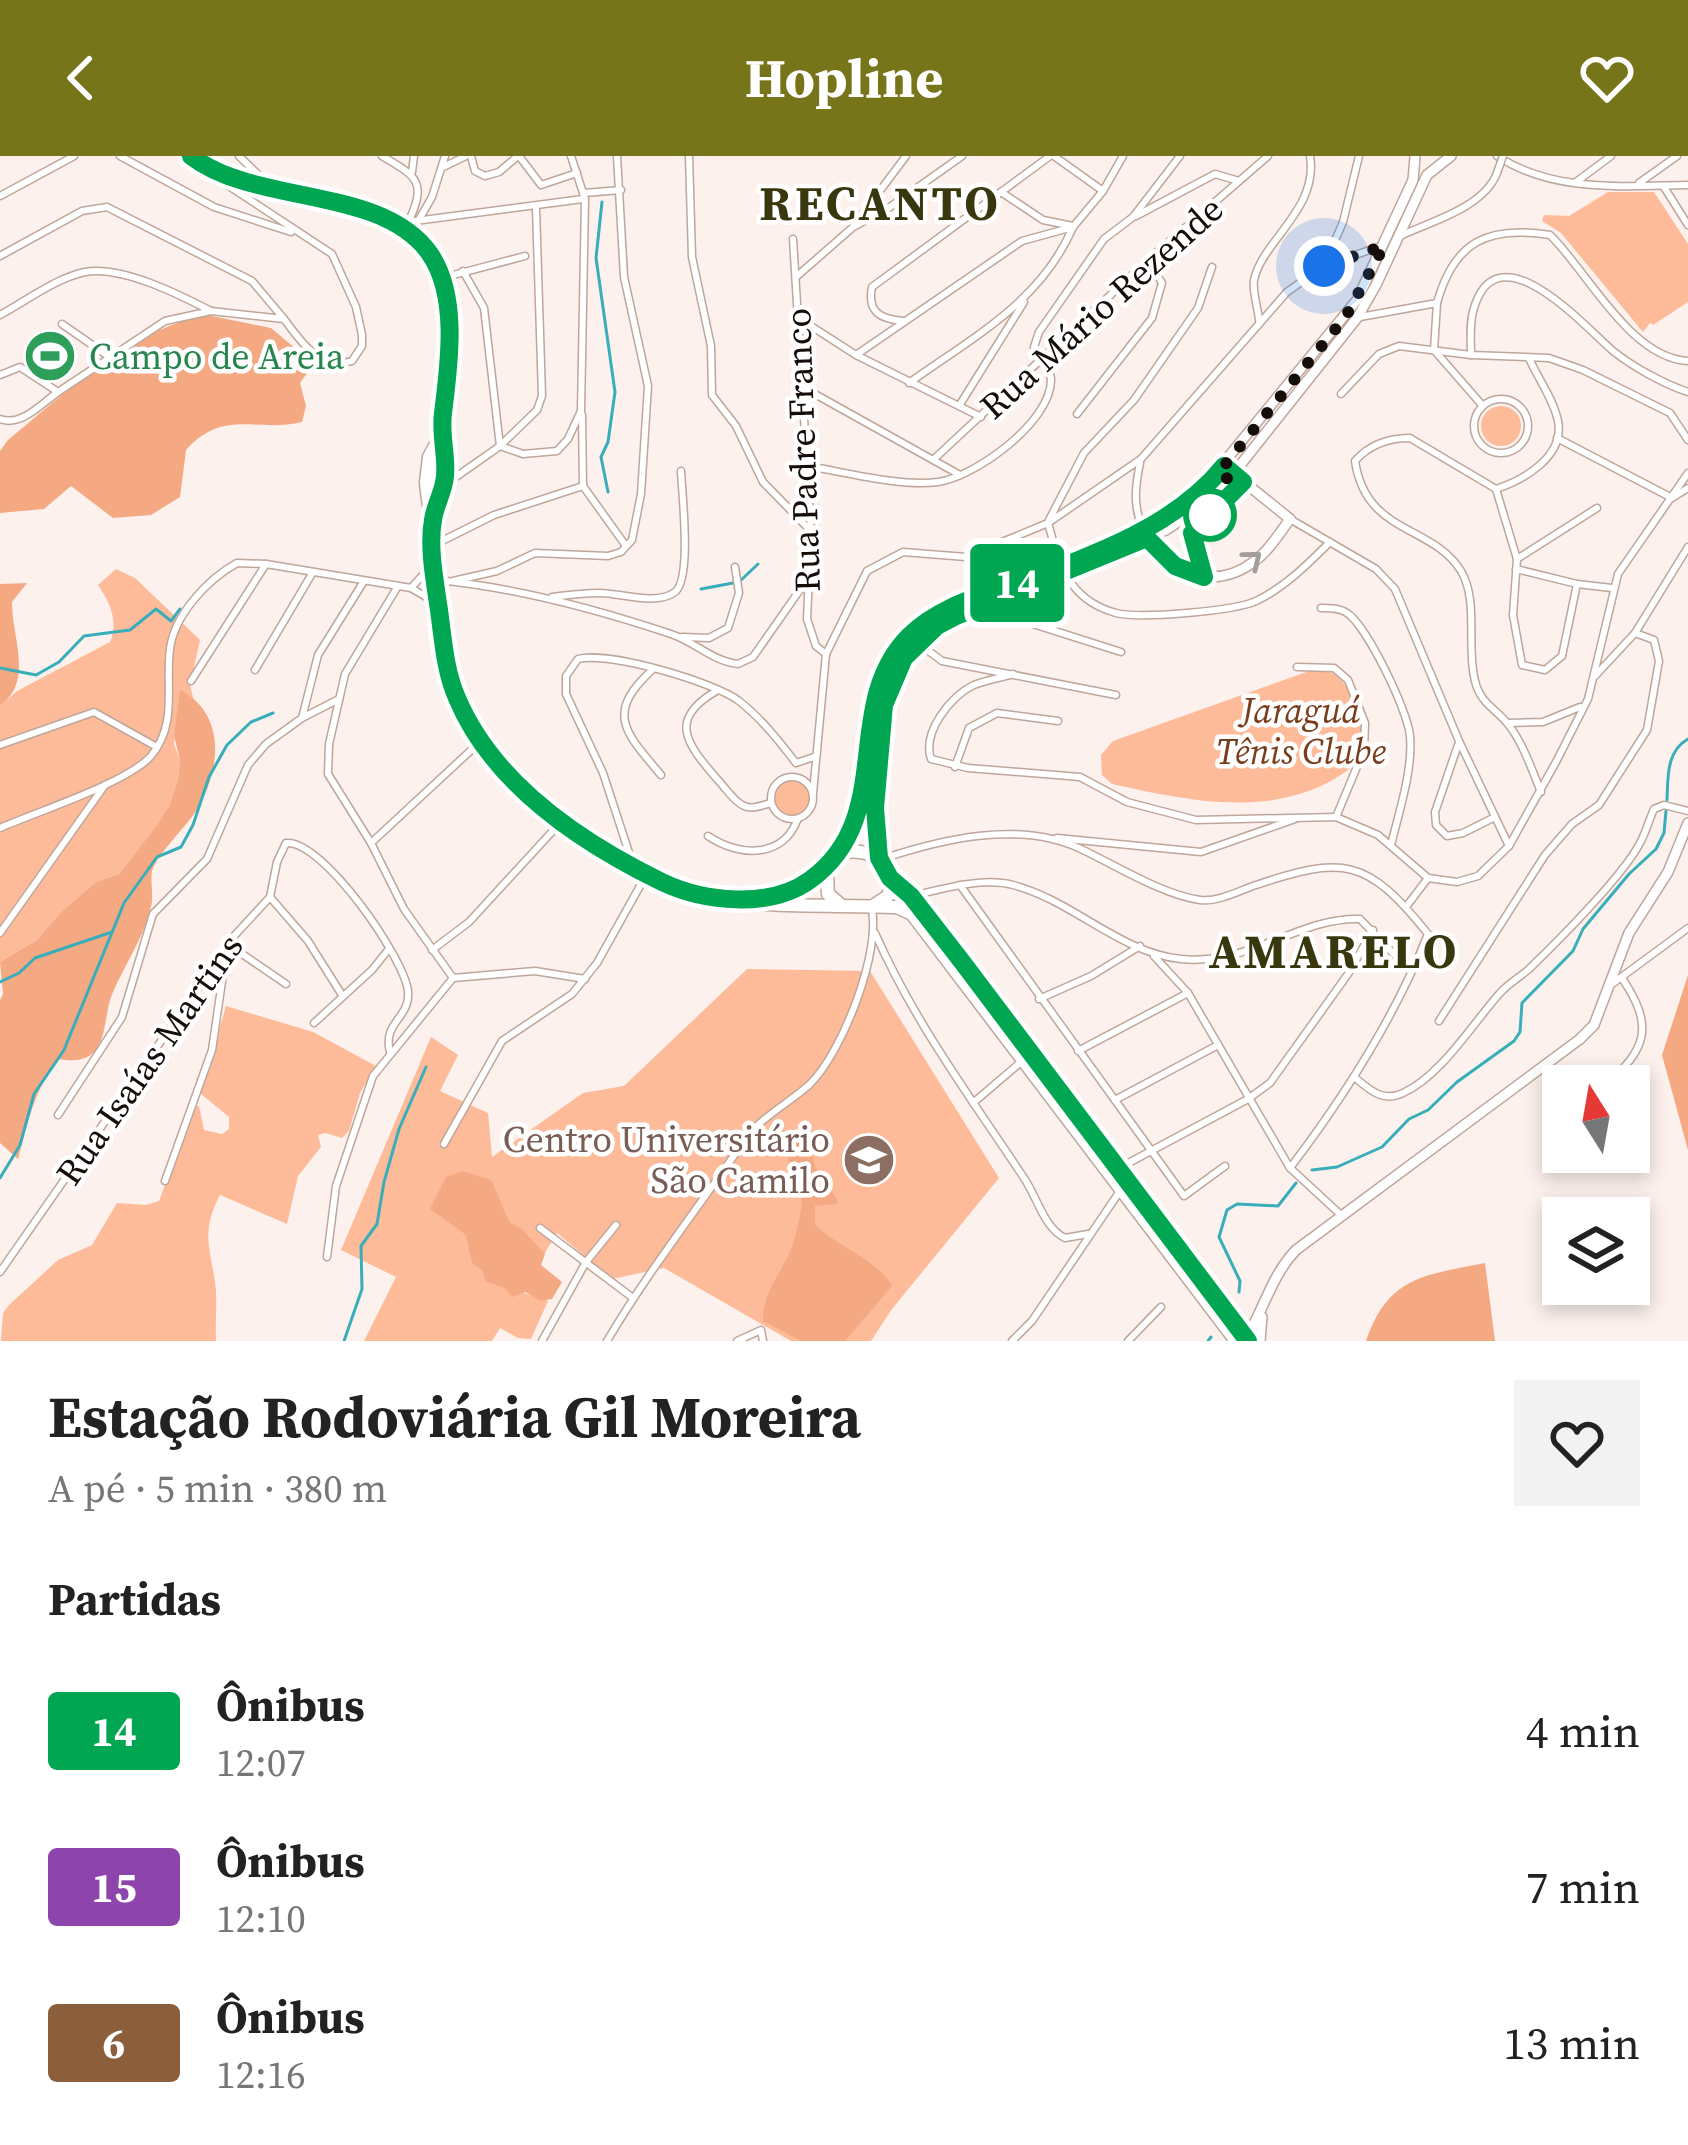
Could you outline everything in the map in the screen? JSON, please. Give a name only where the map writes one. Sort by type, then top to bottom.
[{"type":"highway","points":[[195,159],[274,189],[407,223],[442,278],[447,357],[440,437],[427,475],[447,665],[456,697],[481,741],[537,803],[595,847],[692,893],[897,908],[920,922],[1024,1060],[1123,1178]]},
{"type":"highway","points":[[432,522],[451,470],[440,437]]},
{"type":"highway","points":[[716,898],[784,893],[805,884],[836,856],[865,851],[880,859],[1247,1339]]},
{"type":"highway","points":[[836,856],[825,884],[831,899],[842,905]]},
{"type":"highway","points":[[871,907],[888,896],[890,878]]},
{"type":"main road","points":[[1228,469],[1346,316],[1413,180],[1415,156],[1432,164],[1446,159]]},
{"type":"main road","points":[[880,859],[875,808],[884,705],[898,669],[917,643],[937,626],[1145,534],[1228,469],[1357,318],[1427,175],[1446,159]]},
{"type":"main road","points":[[1145,534],[1175,566],[1204,577],[1250,566],[1290,519],[1228,469]]},
{"type":"main road","points":[[836,856],[853,830],[862,802],[874,707],[898,649],[941,612],[1063,570]]},
{"type":"main road","points":[[1247,1339],[1274,1276],[1285,1262],[1594,1025],[1617,981],[1629,934],[1668,872],[1688,823]]},
{"type":"street","points":[[0,196],[74,156]]},
{"type":"street","points":[[120,156],[214,207],[300,234]]},
{"type":"street","points":[[239,156],[274,189]]},
{"type":"street","points":[[382,156],[412,172]]},
{"type":"street","points":[[407,223],[419,195],[412,172],[414,156]]},
{"type":"street","points":[[407,223],[428,206],[446,156]]},
{"type":"street","points":[[442,167],[469,156],[476,172],[485,176],[499,172],[518,156],[541,185],[577,173]]},
{"type":"street","points":[[571,156],[584,196],[583,486],[627,548]]},
{"type":"street","points":[[617,156],[624,277],[648,386],[641,494],[627,548]]},
{"type":"street","points":[[689,156],[692,257],[713,356],[712,395],[736,426],[763,482],[811,531]]},
{"type":"street","points":[[796,278],[852,228],[906,156]]},
{"type":"street","points":[[852,228],[962,156]]},
{"type":"street","points":[[906,322],[886,320],[874,312],[869,300],[872,287],[1052,156],[1103,191]]},
{"type":"street","points":[[959,406],[1123,156]]},
{"type":"street","points":[[1133,217],[1180,156]]},
{"type":"street","name":"Rua Mário Rezende","points":[[934,459],[1148,260],[1268,156]]},
{"type":"street","points":[[1259,320],[1253,282],[1304,195],[1312,172],[1310,156]]},
{"type":"street","points":[[1324,266],[1343,223],[1359,156]]},
{"type":"street","points":[[1500,156],[1545,180],[1688,185]]},
{"type":"street","points":[[1399,236],[1466,206],[1493,182],[1500,156]]},
{"type":"street","points":[[1573,184],[1611,156]]},
{"type":"street","points":[[1636,186],[1677,156]]},
{"type":"street","points":[[0,256],[82,211],[107,207],[253,281],[301,341],[326,362],[344,364],[358,355],[362,335],[339,264],[323,246],[219,182],[195,159]]},
{"type":"street","points":[[807,466],[927,483],[963,477],[1002,450],[1034,418],[1052,384],[1034,347],[1039,332],[1104,239],[1133,217],[1215,174],[1239,182]]},
{"type":"street","points":[[1663,185],[1688,225]]},
{"type":"street","points":[[407,223],[536,208],[621,190]]},
{"type":"street","points":[[1001,192],[1043,220],[1074,226]]},
{"type":"street","points":[[427,475],[451,470],[500,446],[538,410],[542,396],[536,208]]},
{"type":"street","points":[[856,356],[1022,242],[1074,226]]},
{"type":"street","points":[[1482,405],[1434,350],[1437,303],[1450,265],[1490,234],[1550,235],[1637,338],[1669,359],[1688,361]]},
{"type":"street","name":"Rua Padre Franco","points":[[793,238],[811,531],[810,631],[816,646],[826,654]]},
{"type":"street","points":[[708,836],[727,849],[765,850],[788,838],[798,818],[811,808],[826,654],[860,583],[878,562],[903,552],[966,557],[1048,524],[1141,459],[1287,292],[1324,266],[1384,246]]},
{"type":"street","points":[[442,278],[525,256]]},
{"type":"street","points":[[1077,414],[1152,318],[1162,283],[1148,260]]},
{"type":"street","points":[[1212,267],[1198,308],[1134,400],[1084,453],[1048,524],[1063,570],[1084,598],[1117,613],[1223,609],[1270,593],[1330,542]]},
{"type":"street","points":[[0,315],[77,274],[96,271],[149,283],[212,311],[284,320]]},
{"type":"street","points":[[463,272],[484,308],[500,446]]},
{"type":"street","points":[[1471,356],[1474,307],[1487,286],[1512,276],[1575,314],[1617,354],[1688,392]]},
{"type":"street","points":[[909,382],[1026,299]]},
{"type":"street","points":[[1357,318],[1437,303]]},
{"type":"street","points":[[0,419],[18,420],[165,321],[212,311]]},
{"type":"street","points":[[799,319],[856,356],[981,417]]},
{"type":"street","points":[[62,324],[109,356]]},
{"type":"street","points":[[1341,394],[1379,354],[1399,346],[1471,356],[1549,358],[1670,413],[1688,440]]},
{"type":"street","points":[[1496,489],[1533,472],[1558,438],[1558,422],[1529,358]]},
{"type":"street","points":[[0,376],[20,367],[58,392]]},
{"type":"street","points":[[802,387],[963,477]]},
{"type":"street","points":[[1499,398],[1516,403],[1528,427],[1522,443],[1498,454],[1481,446],[1473,430],[1482,405],[1499,398]]},
{"type":"street","points":[[500,446],[523,454],[557,451],[581,411]]},
{"type":"street","points":[[1540,792],[1508,723],[1489,709],[1476,688],[1468,589],[1462,572],[1450,558],[1383,516],[1358,478],[1355,461],[1364,450],[1410,437],[1496,489],[1516,559],[1513,615],[1522,665],[1546,670],[1562,656],[1577,584]]},
{"type":"street","points":[[1558,438],[1672,498]]},
{"type":"street","points":[[1141,459],[1136,514],[1145,534]]},
{"type":"street","points":[[544,598],[673,594],[684,571],[681,471]]},
{"type":"street","points":[[1013,674],[972,686],[944,711],[931,736],[928,754],[935,763],[1080,777],[1127,802],[1196,820],[1336,817],[1378,835],[1428,878],[1457,882],[1478,876],[1509,846],[1540,792],[1583,705],[1614,588],[1629,554],[1688,473]]},
{"type":"street","points":[[427,475],[443,486]]},
{"type":"street","points":[[433,545],[494,515],[583,486]]},
{"type":"street","points":[[1672,498],[1688,488]]},
{"type":"street","points":[[1516,559],[1598,508]]},
{"type":"street","points":[[1290,519],[1376,568],[1395,589],[1509,846]]},
{"type":"street","points":[[1592,679],[1635,633],[1688,547]]},
{"type":"street","points":[[453,581],[497,571],[535,553],[600,557],[627,548]]},
{"type":"street","points":[[0,828],[107,783],[138,767],[157,747],[169,719],[170,645],[175,631],[204,590],[237,563],[411,588],[438,604]]},
{"type":"street","points":[[411,588],[434,563]]},
{"type":"street","points":[[191,681],[266,564]]},
{"type":"street","points":[[678,637],[709,638],[728,628],[739,593],[735,567]]},
{"type":"street","points":[[1516,568],[1614,588]]},
{"type":"street","points":[[255,670],[313,572]]},
{"type":"street","points":[[436,580],[544,598],[678,637],[727,663],[746,663],[811,574]]},
{"type":"street","points":[[302,718],[318,655],[364,581]]},
{"type":"street","points":[[398,586],[350,661],[328,744],[328,774],[404,908],[453,978]]},
{"type":"street","points":[[980,607],[1121,652]]},
{"type":"street","points":[[1321,608],[1342,609],[1353,617],[1387,673],[1408,721],[1411,741],[1391,845]]},
{"type":"street","points":[[1439,1021],[1545,855],[1572,824],[1599,805],[1647,730],[1659,661],[1654,640],[1635,633]]},
{"type":"street","points":[[917,643],[942,661],[1116,695]]},
{"type":"street","points":[[444,1144],[502,1041],[561,1004],[585,979],[619,927],[640,871],[603,773],[569,704],[565,685],[572,666],[586,657],[653,668],[740,701],[796,763],[813,793]]},
{"type":"street","points":[[1297,667],[1334,668],[1348,680],[1365,723],[1364,750],[1336,817]]},
{"type":"street","points":[[653,668],[630,693],[622,713],[627,732],[661,775]]},
{"type":"street","points":[[718,690],[688,713],[686,731],[692,747],[738,802],[752,808],[771,802]]},
{"type":"street","points":[[58,1114],[122,1017],[156,908],[207,859],[257,754],[302,718],[339,699]]},
{"type":"street","points":[[1508,723],[1543,722],[1583,705]]},
{"type":"street","points":[[0,745],[94,712],[157,747]]},
{"type":"street","points":[[955,766],[969,728],[997,713],[1058,721]]},
{"type":"street","points":[[371,843],[481,741]]},
{"type":"street","points":[[1459,741],[1435,812],[1436,825],[1447,836],[1494,818]]},
{"type":"street","points":[[796,763],[814,757]]},
{"type":"street","points":[[798,818],[779,814],[771,802],[774,787],[794,777],[808,784]]},
{"type":"street","points":[[0,933],[107,783]]},
{"type":"street","points":[[1354,1077],[1375,1094],[1386,1096],[1403,1094],[1429,1074],[1476,1026],[1501,992],[1622,869],[1640,845],[1654,808],[1664,805],[1688,811]]},
{"type":"street","points":[[880,859],[981,835],[1083,838],[1201,852],[1300,817]]},
{"type":"street","points":[[431,950],[469,922],[562,821]]},
{"type":"street","points":[[1047,838],[1202,901],[1310,868],[1335,866],[1361,872],[1381,882],[1428,934],[1412,973],[1354,1077],[1290,1168]]},
{"type":"street","name":"Rua Isaías Martins","points":[[0,1272],[228,948],[270,897],[286,843],[298,843],[328,865],[388,950]]},
{"type":"street","points":[[1406,907],[1428,878]]},
{"type":"street","points":[[911,896],[960,885],[1010,884],[1154,956],[1188,994],[1290,1168],[1344,1218]]},
{"type":"street","points":[[960,885],[1184,1196],[1225,1166]]},
{"type":"street","points":[[270,897],[308,941],[342,995]]},
{"type":"street","points":[[607,1341],[748,1134],[827,1065],[849,1024],[873,930],[871,907]]},
{"type":"street","points":[[1154,956],[1215,961],[1340,919],[1360,919],[1412,973]]},
{"type":"street","points":[[1628,1065],[1643,1036],[1638,1003],[1617,981],[1688,928]]},
{"type":"street","points":[[873,930],[935,1050],[1030,1186],[1053,1230],[1065,1238],[1088,1234]]},
{"type":"street","points":[[1012,1341],[1031,1321],[1123,1178],[1150,1152],[1248,1099],[1284,1067],[1372,930]]},
{"type":"street","points":[[1039,999],[1140,946]]},
{"type":"street","points":[[165,1181],[212,1050],[228,948],[286,985]]},
{"type":"street","points":[[314,1023],[388,950],[409,994],[405,1009],[388,1031],[390,1052]]},
{"type":"street","points":[[327,1257],[336,1186],[368,1090],[390,1052],[453,978],[535,970],[585,979]]},
{"type":"street","points":[[1078,1052],[1188,994]]},
{"type":"street","points":[[1115,1100],[1217,1045]]},
{"type":"street","points":[[973,1103],[1024,1060]]},
{"type":"street","points":[[542,1341],[586,1262],[616,1225]]},
{"type":"street","points":[[540,1228],[633,1298]]},
{"type":"street","points":[[1128,1341],[1161,1306]]},
{"type":"street","points":[[737,1341],[757,1330],[764,1332],[764,1339]]},
{"type":"green space","points":[[1608,192],[1654,192],[1688,244],[1688,302],[1650,323],[1643,332],[1561,233],[1542,221],[1544,215],[1569,216]]},
{"type":"green space","name":"Campo de Areia","points":[[49,330],[77,349],[51,383],[23,362]]},
{"type":"green space","points":[[1501,406],[1515,412],[1521,426],[1515,440],[1501,446],[1487,440],[1481,426],[1487,412]]},
{"type":"green space","points":[[116,569],[135,578],[200,640],[190,685],[194,701],[180,691],[174,744],[180,760],[178,779],[169,806],[119,874],[96,882],[37,940],[0,962],[0,706],[17,691],[110,642],[112,613],[98,585]]},
{"type":"green space","name":"Jaraguá Tênis Clube","points":[[1312,670],[1332,673],[1345,685],[1357,710],[1362,737],[1356,762],[1321,786],[1292,796],[1233,802],[1141,790],[1112,784],[1102,775],[1101,755],[1113,741]]},
{"type":"green space","points":[[792,779],[805,784],[810,797],[805,810],[792,815],[779,810],[774,797],[779,784]]},
{"type":"green space","points":[[747,969],[870,971],[999,1178],[871,1341],[791,1341],[664,1268],[612,1279],[557,1233],[521,1292],[548,1301],[531,1339],[500,1328],[492,1341],[364,1341],[396,1277],[341,1250],[431,1037],[458,1055],[440,1091],[488,1113],[492,1157],[583,1093],[624,1086]]},
{"type":"green space","points":[[226,1006],[313,1032],[376,1066],[360,1093],[349,1131],[342,1138],[318,1135],[321,1147],[298,1176],[287,1224],[220,1195],[208,1232],[216,1291],[216,1341],[1,1341],[3,1313],[9,1305],[58,1260],[92,1245],[117,1203],[159,1201],[194,1107],[199,1106],[204,1130],[222,1134],[229,1129],[229,1117],[201,1094]]},
{"type":"shaded area","points":[[207,315],[271,328],[309,360],[310,369],[300,383],[306,406],[302,422],[241,424],[200,437],[186,450],[180,497],[151,515],[113,518],[71,486],[44,509],[0,513],[0,451],[8,440],[125,348],[179,322]]},
{"type":"shaded area","points":[[27,583],[12,602],[19,672],[10,696],[0,706],[0,584]]},
{"type":"shaded area","points":[[180,690],[206,713],[212,728],[211,779],[196,811],[152,871],[148,918],[113,992],[96,1050],[76,1060],[58,1059],[50,1070],[18,1159],[0,1143],[0,962],[37,940],[96,882],[119,874],[157,825],[178,779],[180,760],[174,736]]},
{"type":"shaded area","points":[[1688,975],[1688,1150],[1662,1055]]},
{"type":"shaded area","points":[[808,1141],[816,1169],[837,1199],[837,1204],[815,1206],[815,1225],[878,1270],[892,1286],[845,1341],[801,1341],[763,1321],[768,1295],[790,1252],[800,1215],[802,1201],[785,1148],[786,1142]]},
{"type":"shaded area","points":[[462,1171],[491,1180],[510,1223],[545,1254],[541,1265],[562,1282],[552,1299],[541,1301],[525,1292],[513,1297],[486,1281],[472,1263],[466,1235],[430,1209],[446,1177]]},
{"type":"shaded area","points":[[1485,1263],[1495,1341],[1366,1341],[1385,1303],[1411,1282]]},
{"type":"waterway","points":[[602,202],[596,258],[615,392],[608,442],[601,457],[608,492]]},
{"type":"waterway","points":[[739,582],[758,564]]},
{"type":"waterway","points":[[701,589],[733,583]]},
{"type":"waterway","points":[[0,668],[36,675],[59,662],[84,636],[130,630],[156,609],[171,621],[180,609]]},
{"type":"waterway","points":[[0,1178],[20,1145],[34,1094],[64,1050],[124,903],[157,857],[181,847],[227,745],[251,722],[273,713]]},
{"type":"waterway","points":[[1667,800],[1672,758],[1688,739]]},
{"type":"waterway","points":[[1312,1170],[1337,1167],[1382,1147],[1409,1119],[1428,1110],[1457,1082],[1514,1041],[1520,1032],[1522,1003],[1573,951],[1583,929],[1656,849],[1664,833],[1666,811]]},
{"type":"waterway","points":[[0,982],[35,958],[112,932]]},
{"type":"waterway","points":[[344,1341],[362,1289],[361,1246],[377,1224],[399,1129],[426,1067]]},
{"type":"waterway","points":[[1239,1292],[1240,1281],[1219,1237],[1227,1210],[1237,1204],[1278,1206],[1296,1183]]},
{"type":"waterway","points":[[1208,1341],[1211,1337]]},
{"type":"bus line","name":"14","points":[[191,156],[256,185],[396,223],[428,252],[442,278],[446,300],[446,385],[440,437],[445,482],[432,522],[438,604],[456,697],[481,741],[537,803],[595,847],[692,893],[716,898],[784,893],[805,884],[838,854],[862,802],[878,689],[898,649],[920,626],[941,612],[1061,567],[1156,523],[1185,505],[1224,466],[1243,482],[1192,533],[1204,577],[1175,566],[1147,538],[954,617],[917,643],[898,669],[884,705],[875,808],[879,858],[890,878],[911,896],[963,963],[1248,1341]]},
{"type":"place","name":"Campo de Areia","points":[[50,356]]},
{"type":"place","name":"Centro Universitário São Camilo","points":[[869,1160]]},
{"type":"district","name":"RECANTO","points":[[880,203]]},
{"type":"district","name":"AMARELO","points":[[1334,951]]},
{"type":"route","points":[[1210,515],[1209,500],[1232,472],[1224,466],[1358,300],[1384,246],[1324,266]]}]
